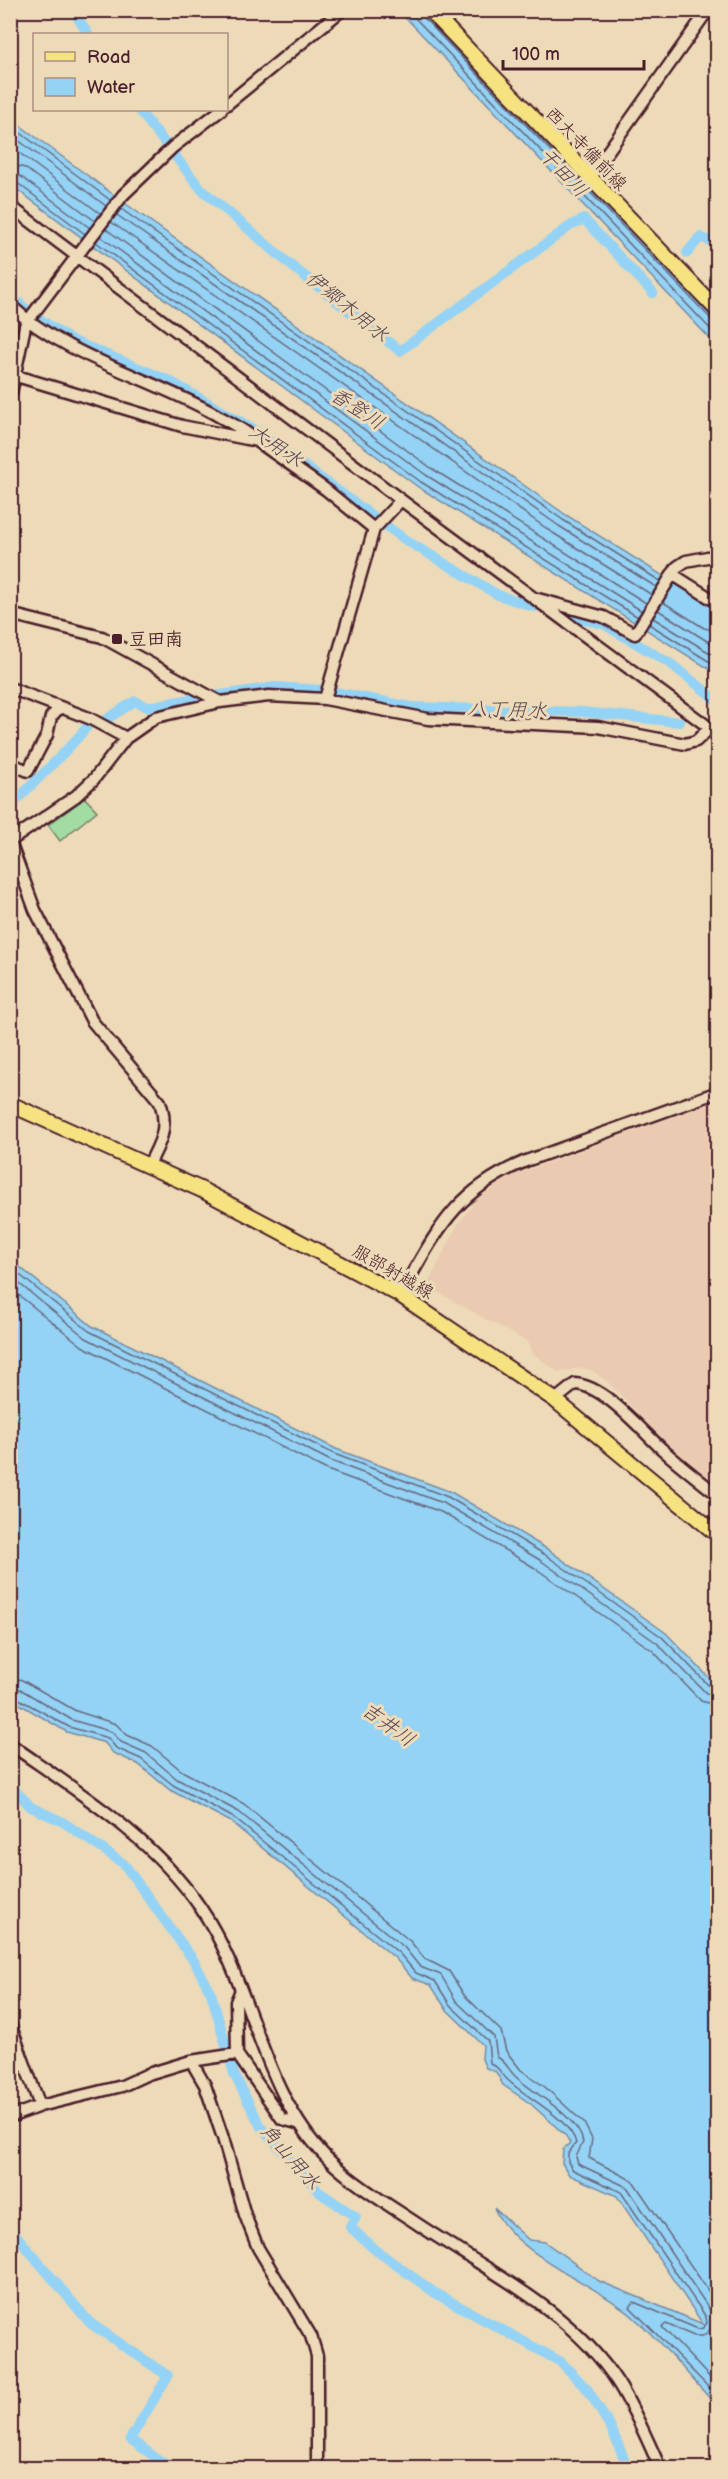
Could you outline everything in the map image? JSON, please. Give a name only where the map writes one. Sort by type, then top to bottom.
[{"type":"main road","name":"西大寺備前線","points":[[430,10],[717,311]]},
{"type":"main road","name":"服部射越線","points":[[10,1104],[270,1224],[400,1295],[555,1400],[717,1534]]},
{"type":"street","points":[[228,103],[342,10]]},
{"type":"street","points":[[589,178],[708,10]]},
{"type":"street","points":[[10,398],[13,375],[31,317],[123,195],[173,147],[220,111]]},
{"type":"street","points":[[10,206],[80,253],[401,500],[713,731],[696,741],[685,744],[598,727],[428,719],[325,699],[269,696],[220,702],[156,717],[126,738],[94,779],[82,790],[39,823],[10,841],[35,910],[92,1021],[160,1102],[166,1117],[164,1133],[148,1166]]},
{"type":"street","points":[[10,305],[31,317],[53,338],[154,382],[204,408],[379,524]]},
{"type":"street","points":[[13,375],[182,426],[257,441]]},
{"type":"street","points":[[325,699],[379,524],[401,500]]},
{"type":"street","points":[[534,598],[604,617],[635,634],[671,575],[686,561],[717,555]]},
{"type":"street","points":[[671,575],[717,603]]},
{"type":"street","points":[[10,614],[102,637],[220,702]]},
{"type":"street","points":[[10,688],[89,718],[126,738]]},
{"type":"street","points":[[10,763],[28,771],[47,735],[51,717],[59,708]]},
{"type":"street","points":[[400,1295],[441,1225],[460,1201],[500,1172],[717,1092]]},
{"type":"street","points":[[555,1400],[575,1384],[589,1387],[633,1420],[662,1450],[717,1496]]},
{"type":"street","points":[[10,1744],[106,1812],[167,1867],[200,1907],[241,1990],[280,2091],[297,2123],[331,2162],[359,2184],[564,2324],[617,2381],[638,2418],[660,2469]]},
{"type":"street","points":[[241,1990],[236,2002],[237,2054],[282,2120],[297,2123]]},
{"type":"street","points":[[10,2024],[40,2106]]},
{"type":"street","points":[[10,2117],[40,2106],[122,2086],[148,2074],[191,2061],[237,2054]]},
{"type":"street","points":[[191,2061],[205,2085],[245,2215],[258,2248],[311,2336],[316,2356],[317,2469]]},
{"type":"shaded area","points":[[718,1101],[717,1487],[675,1452],[609,1383],[591,1370],[580,1368],[558,1372],[532,1353],[527,1342],[427,1286],[458,1224],[478,1198],[508,1177]]},
{"type":"green space","points":[[85,798],[97,811],[60,841],[48,825]]},
{"type":"water","name":"干田川","points":[[396,11],[425,11],[717,318],[717,346],[410,22]]},
{"type":"water","name":"香登川","points":[[10,118],[126,204],[566,515],[717,610],[717,674],[418,487],[11,185]]},
{"type":"water","name":"吉井川","points":[[10,1259],[92,1326],[336,1449],[451,1492],[547,1549],[666,1633],[717,1686],[717,2406],[665,2348],[632,2316],[537,2254],[504,2225],[494,2208],[529,2240],[545,2242],[599,2281],[703,2324],[617,2196],[569,2175],[562,2163],[563,2149],[570,2143],[566,2136],[531,2104],[503,2085],[496,2072],[486,2068],[482,2059],[483,2045],[446,2009],[431,1985],[412,1978],[395,1958],[231,1822],[170,1790],[138,1764],[113,1753],[105,1743],[67,1732],[11,1699]]},
{"type":"waterway","name":"伊郷木用水","points":[[73,10],[87,33]]},
{"type":"waterway","name":"伊郷木用水","points":[[140,111],[201,189],[293,267],[400,351],[570,226],[584,219],[653,293]]},
{"type":"waterway","name":"伊郷木用水","points":[[687,253],[700,237],[712,242],[718,235]]},
{"type":"waterway","name":"大用水","points":[[10,295],[28,311],[69,339],[168,380],[252,428],[407,541],[498,595],[535,607]]},
{"type":"waterway","name":"大用水","points":[[569,616],[603,624],[671,664],[718,701]]},
{"type":"waterway","name":"八丁用水","points":[[214,696],[275,687],[322,690]]},
{"type":"waterway","name":"八丁用水","points":[[335,692],[411,707],[582,712],[680,722]]},
{"type":"waterway","name":"八丁用水","points":[[107,719],[135,701],[147,707],[203,697]]},
{"type":"waterway","name":"八丁用水","points":[[10,807],[90,723]]},
{"type":"waterway","name":"角山用水","points":[[10,1785],[31,1807],[63,1822],[124,1864],[194,1961],[211,1993],[234,2074],[261,2127],[319,2192],[356,2217],[350,2227],[373,2248],[435,2293],[561,2362],[588,2390],[611,2428],[628,2468]]},
{"type":"waterway","points":[[10,2228],[90,2323],[168,2376],[130,2439],[170,2468]]},
{"type":"place","name":"豆田南","points":[[117,639]]}]
